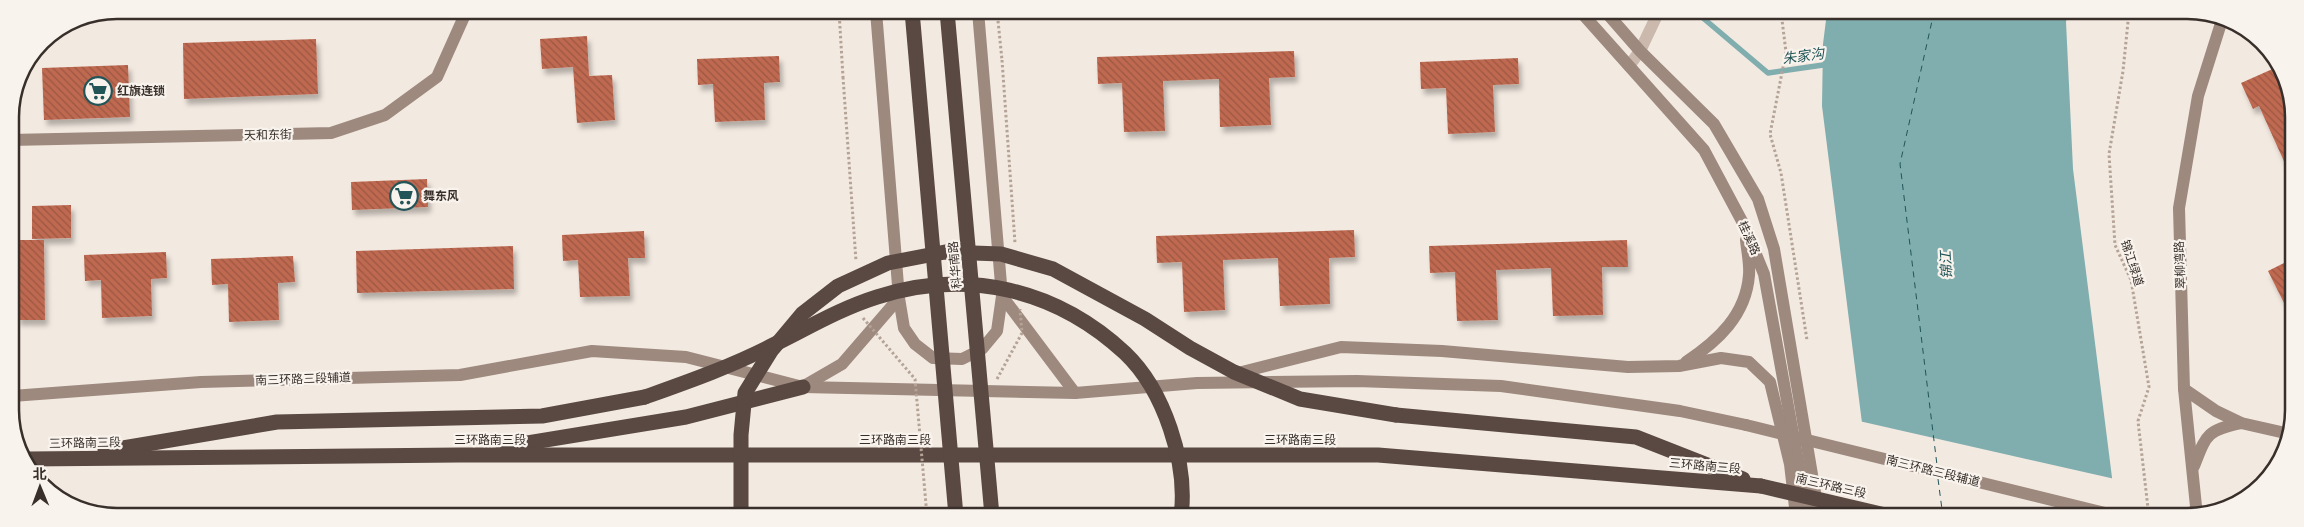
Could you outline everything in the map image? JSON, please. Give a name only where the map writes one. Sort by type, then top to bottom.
[{"type":"highway","name":"科华南路","points":[[913,19],[955,508]]},
{"type":"highway","name":"科华南路","points":[[948,19],[991,508]]},
{"type":"highway","points":[[741,508],[741,435],[745,393],[771,351],[802,314],[838,286],[888,263],[946,252],[1001,254],[1053,269],[1145,319],[1190,348],[1234,372],[1300,400],[1396,416],[1636,438],[1761,486]]},
{"type":"highway","points":[[59,459],[277,422],[542,416],[645,398],[770,347],[827,317],[877,296],[931,284],[975,284],[1018,291],[1066,310],[1103,332],[1136,364],[1162,404],[1179,460],[1182,508]]},
{"type":"highway","points":[[459,455],[686,418],[802,387]]},
{"type":"highway","name":"三环路南三段","points":[[32,459],[459,455],[1378,455],[1761,486]]},
{"type":"highway","name":"南三环路三段","points":[[1761,486],[1859,508]]},
{"type":"street","name":"天和东街","points":[[19,140],[330,133],[385,115],[437,77],[463,19]]},
{"type":"street","points":[[877,19],[899,298],[904,328],[915,344],[933,358],[962,359],[982,349],[997,331],[1002,296],[979,19]]},
{"type":"street","name":"桂溪路","points":[[1587,19],[1704,150],[1744,225],[1764,274],[1807,508]]},
{"type":"street","name":"桂溪路","points":[[1612,19],[1640,51],[1714,124],[1758,199],[1774,249],[1818,508]]},
{"type":"street","points":[[1629,66],[1640,51],[1656,19]]},
{"type":"street","name":"翠柳湾路","points":[[2196,508],[2184,389],[2178,208],[2198,96],[2221,25]]},
{"type":"street","points":[[1679,366],[1708,348],[1739,314],[1750,274],[1744,225]]},
{"type":"street","points":[[1002,296],[1076,393]]},
{"type":"street","points":[[802,387],[842,364],[899,298]]},
{"type":"street","points":[[1197,383],[1341,347],[1442,351],[1628,367],[1679,366],[1722,358],[1749,362],[1770,382],[1790,464],[1795,508]]},
{"type":"street","name":"南三环路三段辅道","points":[[19,395],[201,382],[460,375],[592,351],[686,356],[802,387],[1076,393],[1197,383],[1357,381],[1500,386],[1680,411],[1746,425],[2084,508]]},
{"type":"street","points":[[2184,389],[2216,411],[2240,423],[2282,432]]},
{"type":"street","points":[[2192,470],[2206,437],[2221,427],[2240,423]]},
{"type":"path","points":[[839,19],[843,77]]},
{"type":"path","points":[[998,19],[1002,60]]},
{"type":"path","points":[[1782,19],[1786,52],[1770,134],[1781,172],[1808,349]]},
{"type":"path","name":"锦江绿道","points":[[2128,19],[2123,71],[2108,154],[2115,245],[2130,280],[2149,387],[2138,421],[2148,508]]},
{"type":"water","name":"锦江","points":[[1826,19],[2067,19],[2073,169],[2116,508],[2093,508],[1862,423],[1822,106],[1823,44]]},
{"type":"pier","points":[[1859,421],[2115,479],[2119,508],[1867,508]]},
{"type":"building","points":[[587,36],[589,76],[612,75],[615,120],[577,123],[573,67],[542,69],[540,39]]},
{"type":"building","points":[[316,39],[318,94],[184,99],[183,43]]},
{"type":"building","points":[[1294,51],[1295,77],[1269,78],[1271,125],[1220,127],[1219,79],[1163,81],[1165,131],[1124,132],[1122,83],[1098,84],[1097,57]]},
{"type":"building","points":[[779,56],[780,82],[764,83],[765,120],[715,122],[713,84],[698,85],[697,59]]},
{"type":"building","points":[[1518,58],[1519,84],[1493,85],[1495,132],[1448,134],[1446,88],[1421,89],[1420,62]]},
{"type":"building","points":[[128,65],[130,117],[44,120],[42,68]]},
{"type":"building","points":[[2273,69],[2280,85],[2285,110],[2285,164],[2259,106],[2253,109],[2241,83]]},
{"type":"building","points":[[427,179],[428,207],[352,210],[351,182]]},
{"type":"building","points":[[71,205],[71,238],[32,239],[32,206]]},
{"type":"building","points":[[1354,230],[1355,257],[1329,258],[1330,304],[1280,306],[1278,258],[1223,260],[1225,310],[1184,312],[1182,262],[1157,263],[1156,236]]},
{"type":"building","points":[[644,231],[645,258],[628,258],[630,296],[580,297],[578,260],[563,261],[562,235]]},
{"type":"building","points":[[19,240],[44,240],[45,320],[19,320]]},
{"type":"building","points":[[1627,240],[1628,267],[1602,267],[1603,315],[1553,316],[1551,268],[1496,270],[1498,320],[1457,321],[1455,272],[1430,273],[1429,246]]},
{"type":"building","points":[[513,246],[514,289],[357,293],[356,251]]},
{"type":"building","points":[[166,252],[167,278],[151,279],[152,316],[102,318],[101,280],[85,281],[84,255]]},
{"type":"building","points":[[293,256],[295,282],[278,283],[279,320],[229,322],[228,284],[212,285],[211,259]]},
{"type":"building","points":[[2285,262],[2285,305],[2268,271]]},
{"type":"waterway","name":"朱家沟","points":[[1704,19],[1768,73],[1830,64]]},
{"type":"ferry route","points":[[1932,19],[1900,164],[1937,465]]},
{"type":"ferry route","points":[[1938,479],[1942,508]]},
{"type":"place","name":"红旗连锁","points":[[98,91]]},
{"type":"place","name":"舞东风","points":[[404,196]]}]
